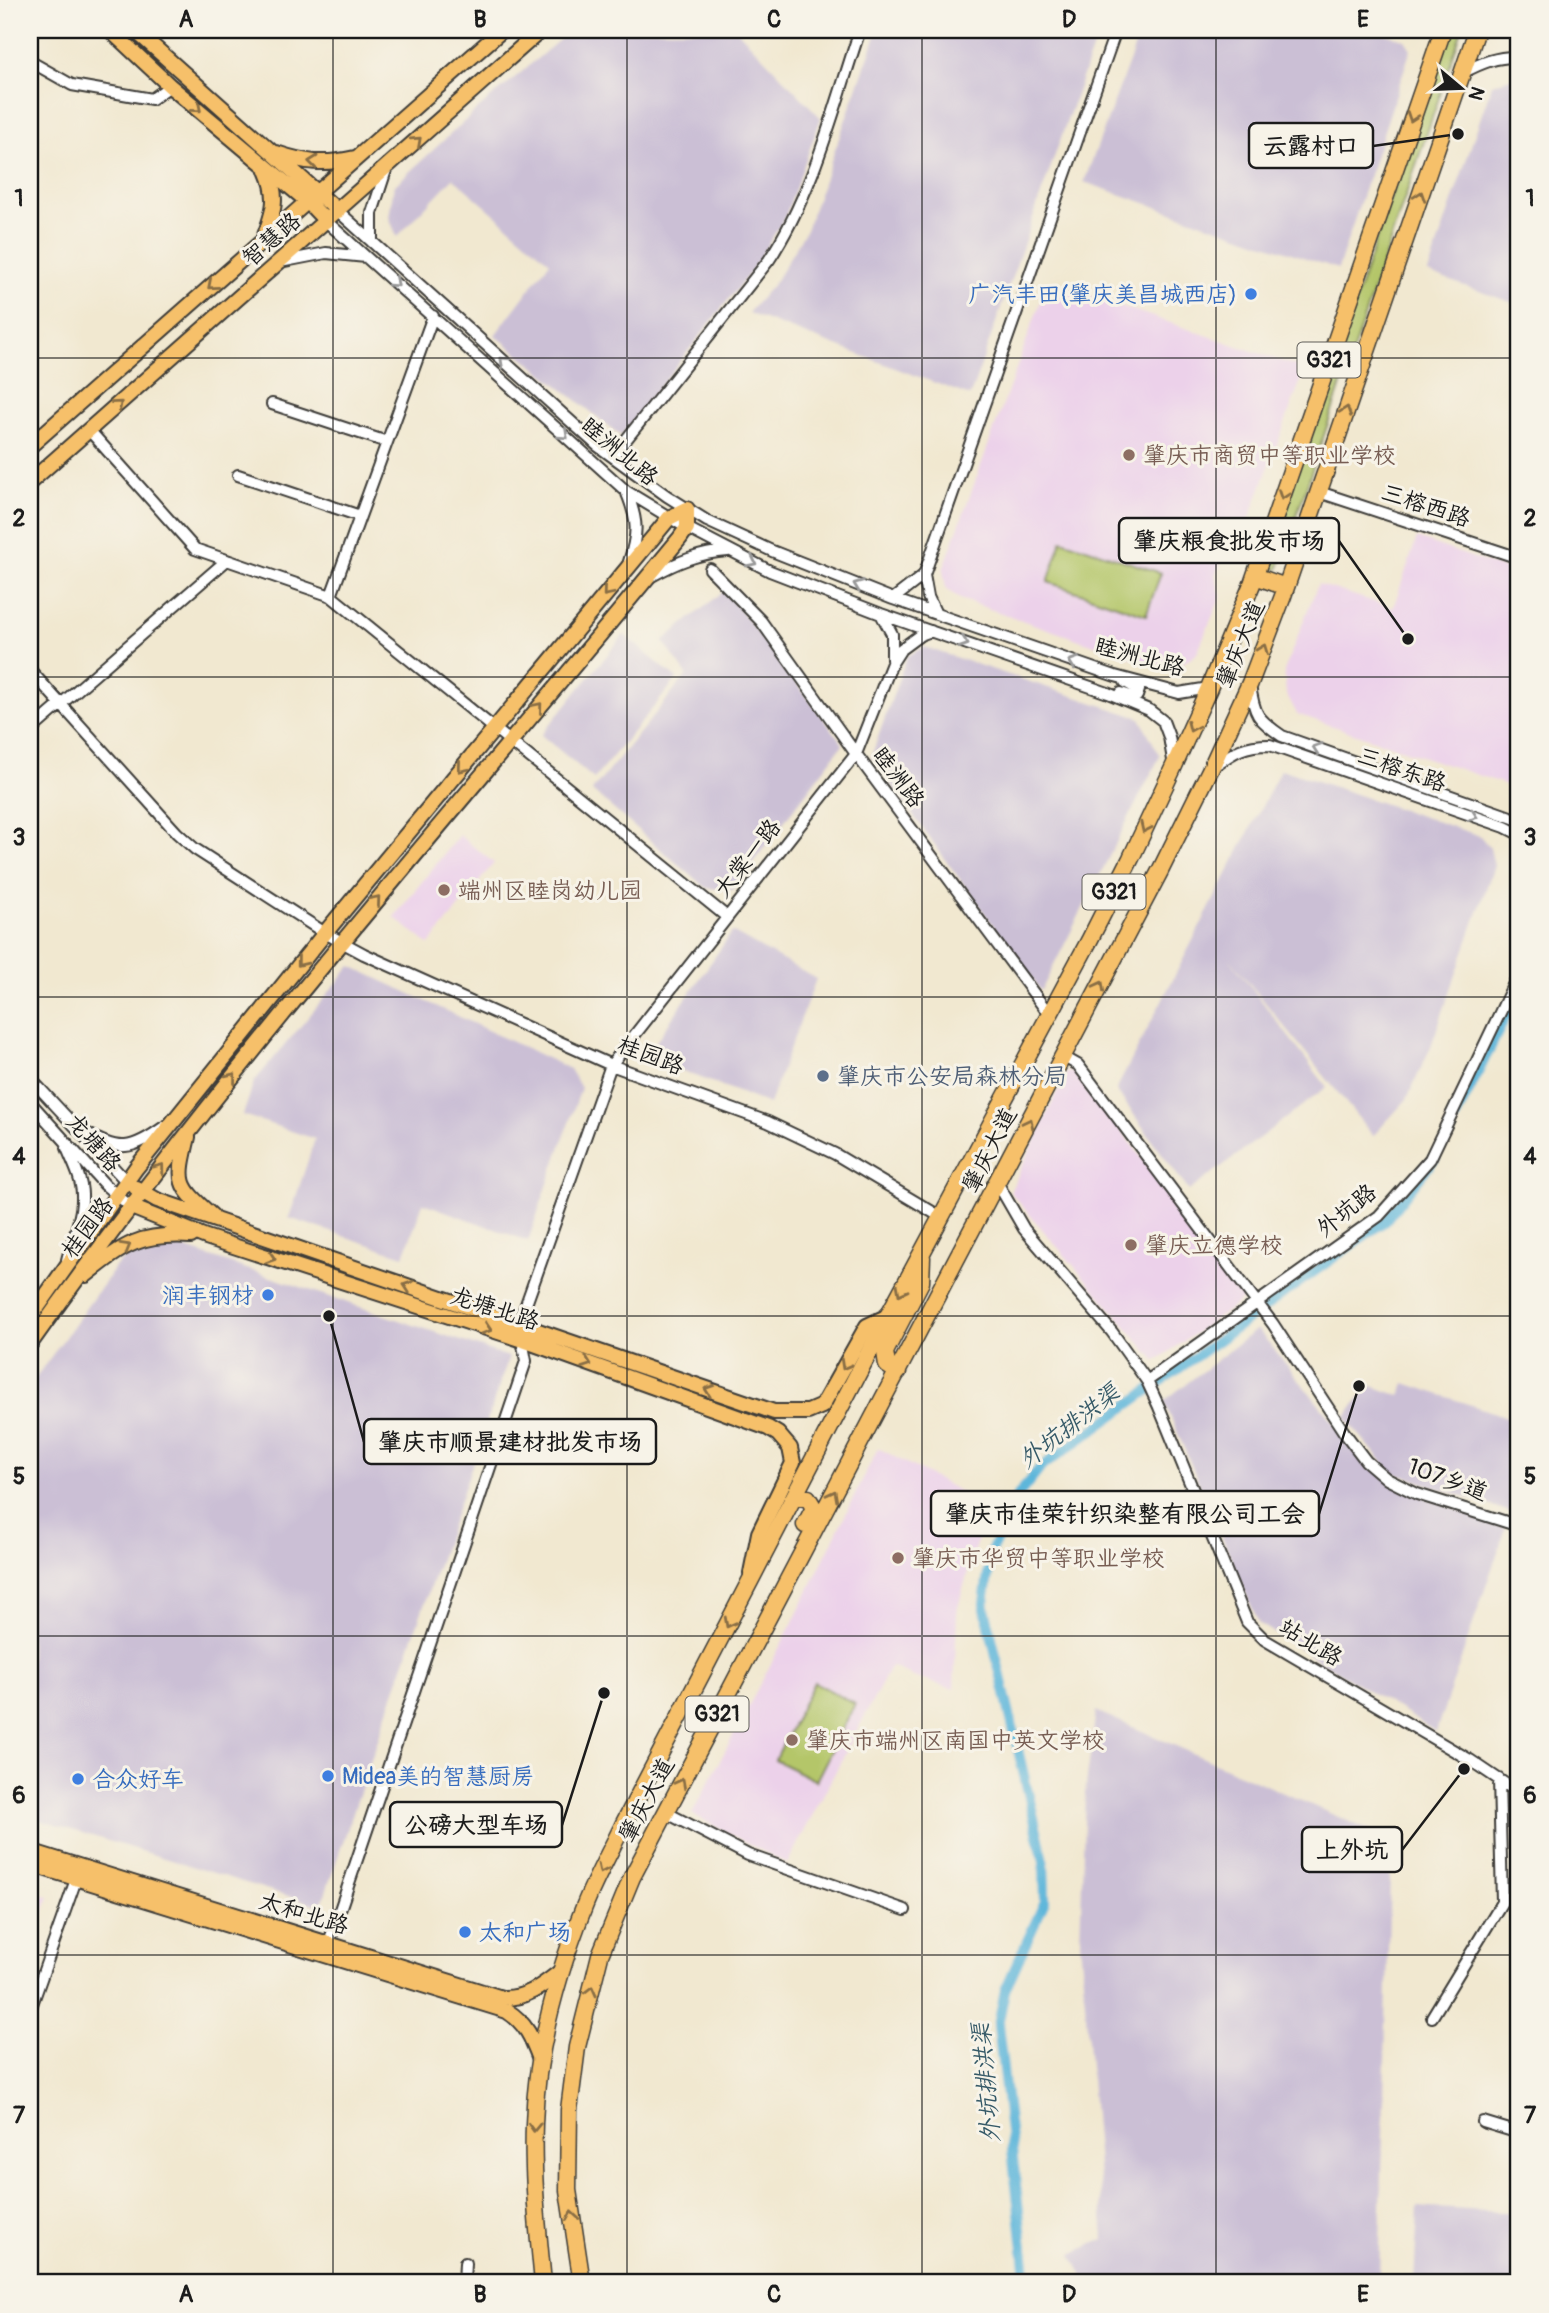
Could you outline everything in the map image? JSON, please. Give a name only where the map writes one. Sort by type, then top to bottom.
[{"type":"highway","name":"G321","points":[[1049,1014],[1131,858],[1209,688],[1255,576],[1443,30]]},
{"type":"highway","name":"肇庆大道","points":[[582,2283],[568,2190],[569,2110],[577,2047],[600,1955],[632,1877],[998,1184],[1160,871],[1250,684],[1319,492],[1477,30]]},
{"type":"highway","points":[[1255,576],[1286,587]]},
{"type":"highway","name":"肇庆大道","points":[[543,2283],[533,2180],[534,2122],[540,2059],[560,1972],[584,1905],[629,1813],[888,1316],[1049,1014]]},
{"type":"highway","points":[[898,1372],[887,1365],[885,1352],[921,1282],[923,1251]]},
{"type":"highway","points":[[778,1599],[783,1567],[814,1508],[808,1498],[794,1497]]},
{"type":"main road","name":"睦洲北路","points":[[110,30],[170,86],[265,166],[338,211]]},
{"type":"main road","name":"睦洲北路","points":[[135,30],[271,151],[312,197],[326,221]]},
{"type":"main road","name":"智慧路","points":[[30,446],[502,30]]},
{"type":"main road","name":"智慧路","points":[[30,482],[541,30]]},
{"type":"main road","points":[[271,151],[316,164],[356,158]]},
{"type":"main road","points":[[263,240],[275,201],[265,166]]},
{"type":"main road","points":[[30,1318],[126,1181],[175,1119],[627,568],[670,518],[687,509],[687,528]]},
{"type":"main road","name":"桂园路","points":[[30,1344],[189,1130],[341,942],[687,528]]},
{"type":"main road","points":[[189,1130],[180,1174],[181,1184],[187,1193],[218,1221]]},
{"type":"main road","name":"龙塘北路","points":[[126,1181],[157,1200],[774,1412],[808,1412],[822,1406],[867,1326],[888,1316]]},
{"type":"main road","points":[[131,1207],[206,1237]]},
{"type":"main road","points":[[71,1287],[123,1247],[139,1239],[172,1235],[206,1237]]},
{"type":"main road","name":"龙塘北路","points":[[206,1237],[523,1340],[768,1428],[778,1434],[790,1448],[793,1463],[759,1533],[748,1588]]},
{"type":"main road","name":"太和北路","points":[[30,1851],[79,1873]]},
{"type":"main road","name":"太和北路","points":[[30,1864],[79,1873],[327,1950],[507,2011],[527,2029],[540,2059]]},
{"type":"main road","name":"太和北路","points":[[327,1950],[502,1998],[513,1999],[528,1995],[560,1972]]},
{"type":"street","points":[[613,456],[760,271],[786,234],[809,181],[860,30]]},
{"type":"street","points":[[936,614],[928,597],[924,575],[1116,30]]},
{"type":"street","points":[[1509,30],[1519,37]]},
{"type":"street","points":[[1462,73],[1481,63],[1502,57],[1519,57]]},
{"type":"street","points":[[30,58],[33,63],[72,85],[152,99],[170,86]]},
{"type":"street","points":[[372,242],[372,213],[387,167]]},
{"type":"street","name":"睦洲北路","points":[[338,211],[598,446],[687,509],[731,533],[892,599],[1115,676],[1179,693],[1209,688]]},
{"type":"street","name":"睦洲北路","points":[[326,221],[626,491],[730,551],[804,585],[1149,710],[1163,721],[1174,766]]},
{"type":"street","points":[[280,262],[326,253],[366,257]]},
{"type":"street","points":[[331,596],[433,316]]},
{"type":"street","points":[[272,404],[387,442]]},
{"type":"street","points":[[89,430],[195,549],[331,596],[727,917]]},
{"type":"street","points":[[238,475],[360,516]]},
{"type":"street","points":[[626,491],[637,521],[627,568]]},
{"type":"street","name":"三榕西路","points":[[1319,492],[1519,558]]},
{"type":"street","points":[[646,579],[696,555],[730,551]]},
{"type":"street","points":[[30,730],[227,560]]},
{"type":"street","name":"睦洲路","points":[[710,569],[761,621],[1049,1014]]},
{"type":"street","points":[[892,599],[924,575]]},
{"type":"street","points":[[881,614],[892,634],[892,663]]},
{"type":"street","points":[[892,663],[911,640],[931,631]]},
{"type":"street","name":"大棠一路","points":[[519,1324],[611,1065],[856,754],[892,663]]},
{"type":"street","name":"桂园路","points":[[30,670],[177,833],[195,849],[325,933],[377,960],[611,1065],[768,1122],[835,1154],[941,1217]]},
{"type":"street","points":[[1108,693],[1115,691],[1137,696],[1139,690],[1115,676]]},
{"type":"street","name":"三榕东路","points":[[1250,684],[1253,708],[1264,723],[1282,736],[1519,820]]},
{"type":"street","name":"三榕东路","points":[[1211,768],[1236,750],[1253,745],[1270,745],[1519,834]]},
{"type":"street","name":"外坑路","points":[[1147,1381],[1379,1216],[1430,1158],[1519,973]]},
{"type":"street","name":"107乡道","points":[[1062,1056],[1078,1065],[1273,1324],[1366,1461],[1387,1479],[1417,1494],[1519,1526]]},
{"type":"street","points":[[30,1077],[126,1181]]},
{"type":"street","name":"龙塘路","points":[[30,1102],[116,1196],[131,1207]]},
{"type":"street","points":[[72,1124],[101,1142],[123,1147],[134,1146],[146,1140],[175,1119]]},
{"type":"street","points":[[63,1139],[76,1170],[82,1195],[82,1207],[64,1271]]},
{"type":"street","points":[[998,1184],[1024,1229],[1112,1332],[1147,1381]]},
{"type":"street","points":[[327,1950],[526,1361],[519,1324]]},
{"type":"street","name":"站北路","points":[[1147,1381],[1247,1622],[1265,1640],[1470,1760],[1519,1793]]},
{"type":"street","points":[[1432,2017],[1502,1902],[1499,1779]]},
{"type":"street","points":[[666,1812],[748,1855],[905,1910]]},
{"type":"street","points":[[30,2010],[79,1873]]},
{"type":"street","points":[[1483,2122],[1519,2133]]},
{"type":"street","points":[[464,2283],[465,2263]]},
{"type":"shaded area","points":[[571,30],[737,30],[821,118],[785,217],[752,270],[621,436],[495,335],[550,262],[453,178],[397,237],[389,217],[394,186],[478,109]]},
{"type":"shaded area","points":[[878,30],[1099,30],[970,396],[748,313],[775,282],[806,230]]},
{"type":"shaded area","points":[[1141,30],[1375,30],[1405,40],[1411,49],[1338,269],[1084,182]]},
{"type":"shaded area","points":[[1514,77],[1519,79],[1519,305],[1428,273],[1492,84]]},
{"type":"shaded area","name":"肇庆市商贸中等职业学校","points":[[1048,281],[1305,369],[1241,542],[1229,545],[1215,575],[1221,596],[1197,653],[1180,665],[1150,664],[960,599],[946,589],[943,570]]},
{"type":"shaded area","points":[[1417,538],[1519,574],[1519,789],[1297,714],[1286,693],[1284,671],[1318,584],[1393,608]]},
{"type":"shaded area","points":[[725,590],[843,744],[732,890],[706,888],[592,791],[687,675],[663,641]]},
{"type":"shaded area","points":[[624,635],[677,679],[594,779],[541,735]]},
{"type":"shaded area","points":[[924,647],[1140,718],[1160,756],[1041,991],[871,757],[907,656]]},
{"type":"shaded area","points":[[1281,769],[1480,836],[1490,848],[1494,866],[1431,1046],[1407,1099],[1373,1136],[1225,953],[1327,1087],[1189,1191],[1116,1090]]},
{"type":"shaded area","name":"端州区睦岗幼儿园","points":[[459,835],[494,863],[429,945],[394,917]]},
{"type":"shaded area","points":[[732,932],[816,979],[769,1104],[654,1060],[651,1049]]},
{"type":"shaded area","points":[[351,966],[570,1069],[581,1088],[528,1241],[423,1203],[404,1256],[289,1218],[315,1139],[243,1115],[254,1082]]},
{"type":"shaded area","name":"肇庆立德学校","points":[[1067,1072],[1080,1073],[1244,1299],[1156,1361],[1010,1192]]},
{"type":"shaded area","points":[[175,1245],[509,1357],[321,1906],[30,1817],[30,1386],[116,1266],[130,1252]]},
{"type":"shaded area","points":[[1257,1329],[1366,1461],[1417,1494],[1506,1528],[1436,1732],[1259,1624],[1164,1401]]},
{"type":"shaded area","points":[[1405,1383],[1519,1421],[1519,1515],[1391,1472],[1345,1418],[1369,1385],[1401,1396]]},
{"type":"shaded area","points":[[878,1448],[987,1506],[957,1610],[954,1689],[916,1678],[891,1666],[787,1864],[692,1814],[796,1616]]},
{"type":"shaded area","points":[[1096,1711],[1391,1840],[1379,2283],[1086,2283],[1072,2254],[1104,2239],[1080,1941],[1085,1793]]},
{"type":"shaded area","points":[[30,1890],[49,1897],[30,1952]]},
{"type":"shaded area","points":[[1418,2207],[1519,2213],[1519,2283],[1414,2283]]},
{"type":"green space","points":[[1448,30],[1462,30],[1278,570],[1264,566]]},
{"type":"green space","points":[[1062,540],[1161,573],[1146,615],[1048,582]]},
{"type":"green space","points":[[814,1682],[855,1704],[816,1781],[775,1760]]},
{"type":"waterway","name":"外坑排洪渠","points":[[1455,1119],[1519,990]]},
{"type":"waterway","name":"外坑排洪渠","points":[[1027,2283],[998,2025],[1005,1990],[1045,1901],[1044,1861],[984,1604],[991,1552],[1015,1499],[1040,1468],[1385,1221],[1435,1158]]},
{"type":"place","name":"云露村口","points":[[1458,134]]},
{"type":"place","name":"广汽丰田(肇庆美昌城西店)","points":[[1251,294]]},
{"type":"place","name":"肇庆市商贸中等职业学校","points":[[1129,455]]},
{"type":"place","name":"肇庆粮食批发市场","points":[[1408,639]]},
{"type":"place","name":"端州区睦岗幼儿园","points":[[444,890]]},
{"type":"place","name":"肇庆市公安局森林分局","points":[[823,1076]]},
{"type":"place","name":"肇庆立德学校","points":[[1131,1245]]},
{"type":"place","name":"润丰钢材","points":[[268,1295]]},
{"type":"place","name":"肇庆市顺景建材批发市场","points":[[329,1316]]},
{"type":"place","name":"肇庆市佳荣针织染整有限公司工会","points":[[1359,1386]]},
{"type":"place","name":"肇庆市华贸中等职业学校","points":[[898,1558]]},
{"type":"place","name":"公磅大型车场","points":[[604,1693]]},
{"type":"place","name":"肇庆市端州区南国中英文学校","points":[[792,1740]]},
{"type":"place","name":"上外坑","points":[[1464,1769]]},
{"type":"place","name":"Midea美的智慧厨房","points":[[328,1776]]},
{"type":"place","name":"合众好车","points":[[78,1779]]},
{"type":"place","name":"太和广场","points":[[465,1932]]}]
